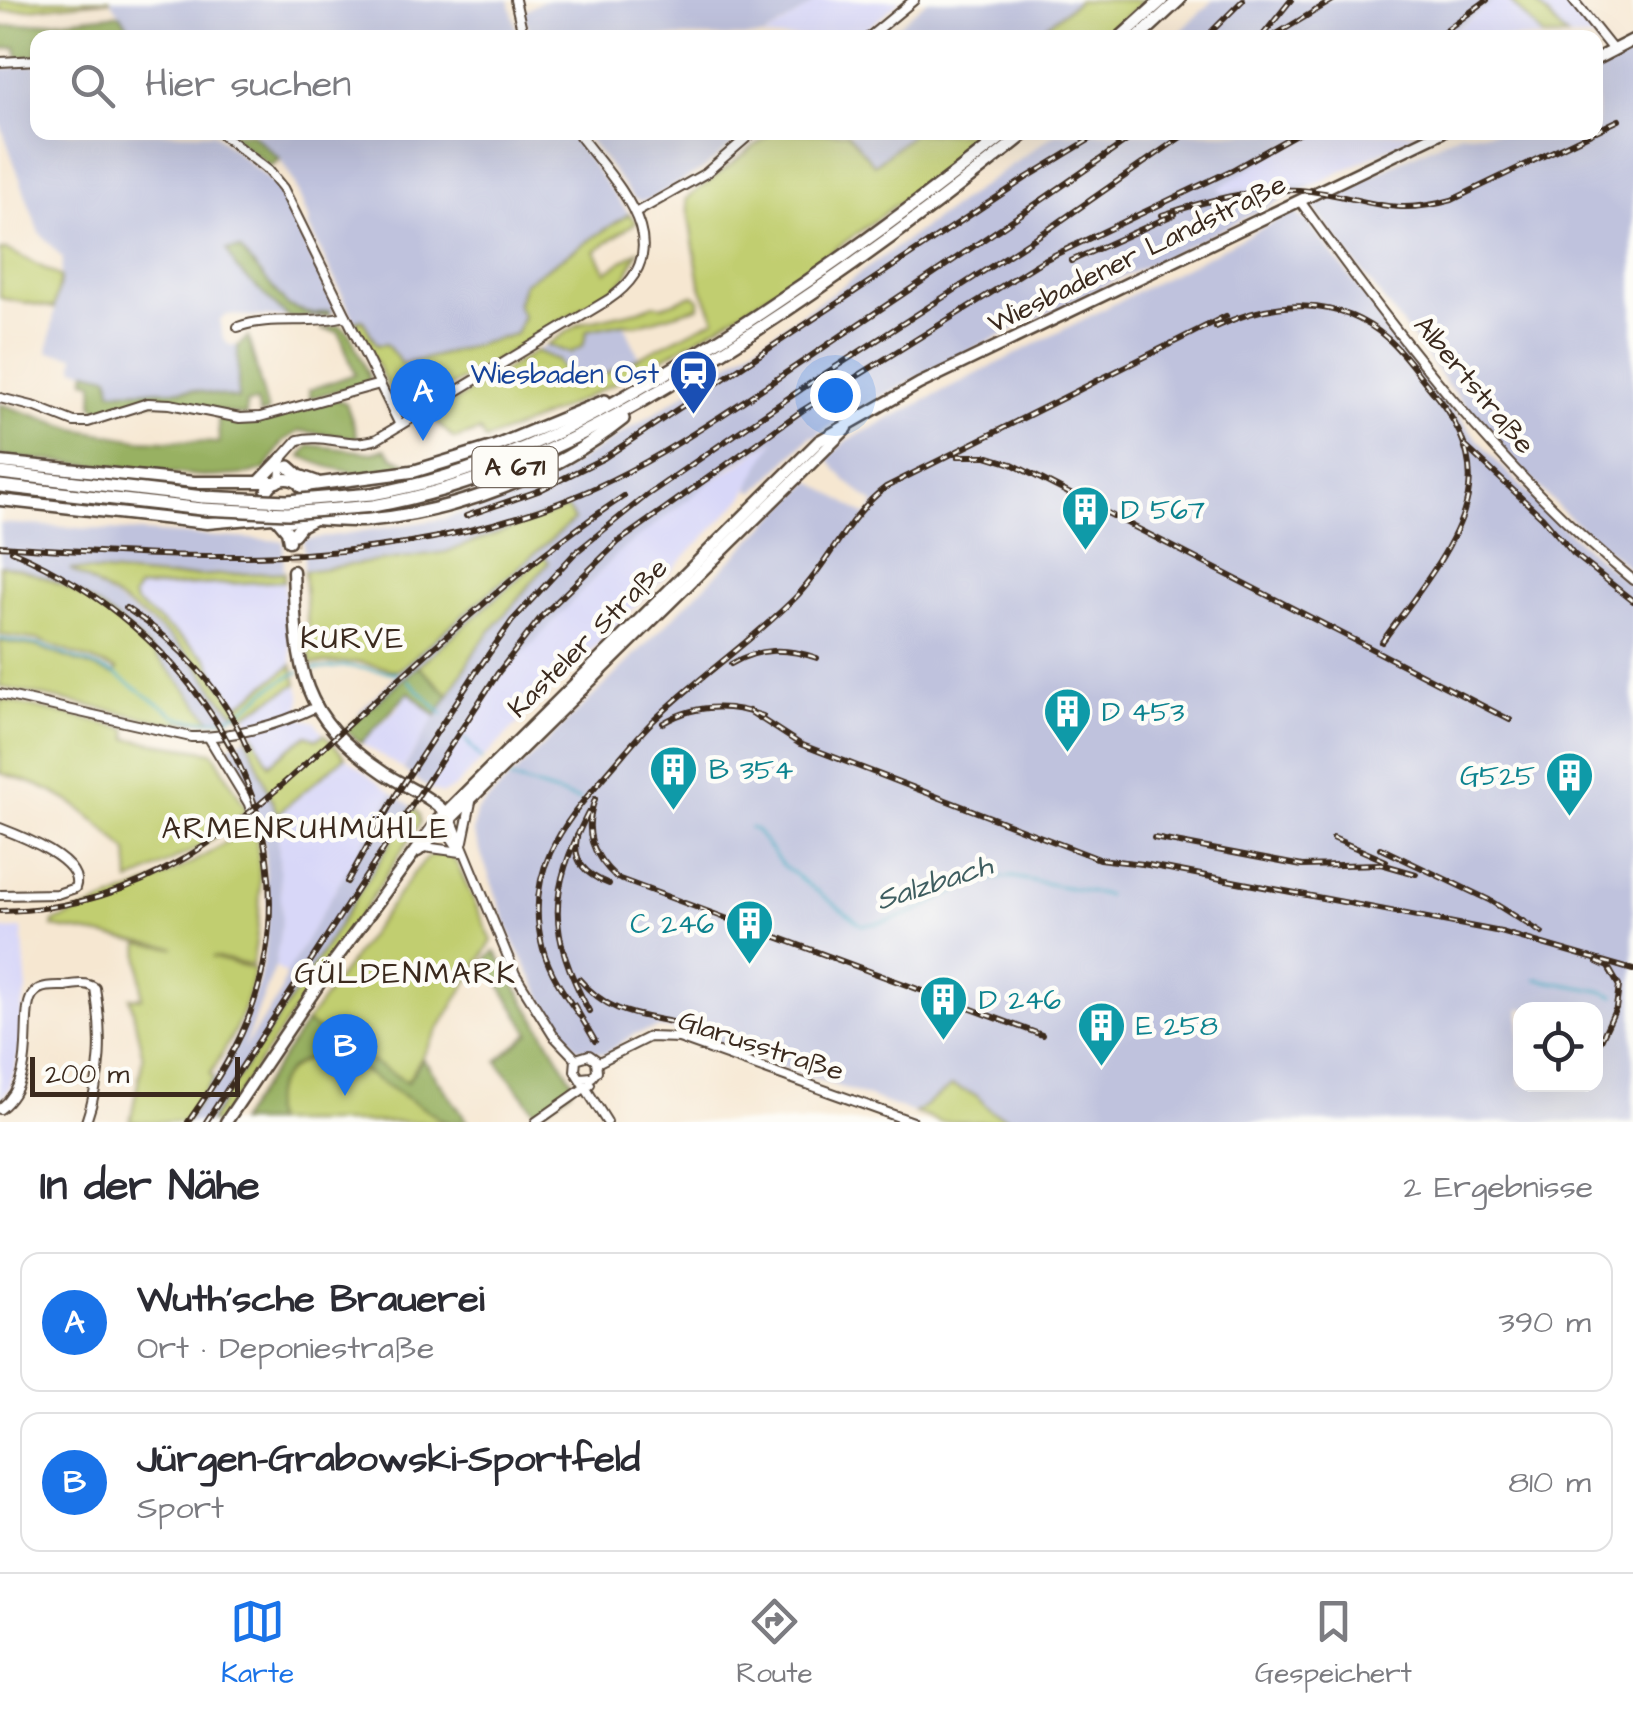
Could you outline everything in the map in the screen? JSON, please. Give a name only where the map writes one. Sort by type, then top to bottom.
[{"type":"highway","points":[[1129,30],[1162,0]]},
{"type":"highway","points":[[1147,30],[1179,0]]},
{"type":"highway","name":"A 671","points":[[644,394],[830,266],[997,140]]},
{"type":"highway","name":"A 671","points":[[0,486],[202,503],[372,500],[508,456],[644,394],[837,276],[1016,140]]},
{"type":"highway","points":[[298,484],[368,480],[415,472],[644,394]]},
{"type":"highway","points":[[297,518],[353,521],[388,517],[484,493],[567,456],[608,430],[644,394]]},
{"type":"highway","points":[[287,458],[306,480],[320,482]]},
{"type":"highway","name":"A 671","points":[[0,474],[202,503]]},
{"type":"highway","points":[[285,529],[317,518]]},
{"type":"main road","points":[[1603,55],[1633,40]]},
{"type":"main road","name":"Wiesbadener Landstraße","points":[[806,461],[854,422],[920,384],[1426,140]]},
{"type":"main road","points":[[259,482],[287,458]]},
{"type":"main road","name":"Kasteler Straße","points":[[226,1122],[332,963],[409,858],[806,461]]},
{"type":"main road","points":[[0,462],[194,482],[298,484],[306,504],[285,529]]},
{"type":"main road","points":[[279,481],[266,496],[268,510],[285,529]]},
{"type":"main road","points":[[0,500],[207,523],[274,522],[285,529]]},
{"type":"main road","points":[[285,529],[286,521],[297,518]]},
{"type":"main road","points":[[292,565],[300,665],[316,708],[349,748],[423,798],[445,820]]},
{"type":"main road","points":[[423,798],[466,799]]},
{"type":"main road","name":"Kasteler Straße","points":[[409,858],[424,847],[445,820]]},
{"type":"street","points":[[515,0],[522,30]]},
{"type":"street","points":[[878,30],[914,0]]},
{"type":"street","points":[[1574,1],[1596,30]]},
{"type":"street","points":[[1603,38],[1612,50]]},
{"type":"street","points":[[0,62],[30,60]]},
{"type":"street","points":[[229,140],[278,181],[400,425]]},
{"type":"street","points":[[279,481],[298,440],[363,443],[400,425],[623,288],[637,269],[642,253],[643,236],[637,212],[583,140]]},
{"type":"street","points":[[637,212],[695,181],[744,140]]},
{"type":"street","name":"Albertstraße","points":[[1300,201],[1466,416],[1538,496],[1633,580]]},
{"type":"street","points":[[238,327],[252,322],[320,323],[346,316]]},
{"type":"street","points":[[0,398],[74,422],[88,422],[148,403],[260,418],[380,384]]},
{"type":"street","points":[[287,458],[298,484]]},
{"type":"street","points":[[0,694],[182,736],[209,738],[264,726],[316,708]]},
{"type":"street","points":[[209,738],[248,804],[257,832]]},
{"type":"street","points":[[463,852],[466,799]]},
{"type":"street","points":[[445,820],[463,852],[515,974],[552,1034],[576,1059],[575,1071],[589,1083],[607,1122]]},
{"type":"street","points":[[0,828],[62,860],[75,872],[78,882],[64,893],[0,895]]},
{"type":"street","points":[[424,847],[463,852]]},
{"type":"street","points":[[0,1108],[14,1094],[25,1064],[27,1006],[31,996],[43,988],[92,984],[100,1016],[101,1064],[86,1122]]},
{"type":"street","name":"Glarusstraße","points":[[597,1063],[636,1042],[670,1036],[913,1122]]},
{"type":"street","points":[[536,1122],[589,1083],[597,1063],[586,1054],[576,1059]]},
{"type":"shaded area","points":[[0,0],[110,0],[0,12]]},
{"type":"shaded area","points":[[110,0],[509,0],[516,30],[131,30]]},
{"type":"shaded area","points":[[544,0],[812,0],[813,4],[774,30],[529,30],[523,12]]},
{"type":"shaded area","points":[[812,0],[901,0],[865,30],[775,30],[813,4]]},
{"type":"shaded area","points":[[927,0],[1131,0],[1095,30],[893,30]]},
{"type":"shaded area","points":[[1213,0],[1496,0],[1452,30],[1182,30]]},
{"type":"shaded area","points":[[1496,0],[1568,0],[1593,30],[1454,30]]},
{"type":"shaded area","points":[[1633,50],[1633,572],[1563,512],[1503,450],[1447,384],[1313,207],[1319,200],[1445,140],[1603,140],[1603,65]]},
{"type":"shaded area","points":[[30,65],[30,140],[221,140],[277,186],[335,308],[332,315],[319,319],[227,315],[220,319],[223,338],[229,345],[238,346],[239,399],[193,390],[110,391],[109,376],[74,368],[75,356],[48,352],[63,259],[39,232],[0,123],[0,69]]},
{"type":"shaded area","points":[[259,140],[573,140],[629,214],[524,283],[523,316],[516,334],[402,365],[387,344],[377,345],[363,320],[355,321],[280,159]]},
{"type":"shaded area","points":[[589,140],[738,140],[703,169],[649,200],[633,198]]},
{"type":"shaded area","points":[[853,140],[906,140],[874,166]]},
{"type":"shaded area","points":[[1046,140],[1295,140],[1219,188],[1222,193],[1271,185],[1314,185],[963,354],[844,416],[815,437],[812,435],[756,491],[749,490],[753,478],[775,440],[733,465],[619,552],[490,689],[429,789],[403,770],[478,646],[543,557],[361,716],[358,713],[426,646],[574,519],[566,508],[445,551],[304,570],[304,540],[443,519],[512,496],[562,471],[657,412]]},
{"type":"shaded area","points":[[1295,140],[1405,140],[1314,185],[1271,185],[1221,193],[1218,188]]},
{"type":"shaded area","points":[[1293,212],[1307,221],[1498,463],[1561,526],[1633,588],[1633,1122],[941,1122],[675,1030],[659,1028],[634,1034],[605,1054],[576,1048],[549,1010],[512,938],[473,832],[476,812],[811,481],[867,516],[875,504],[847,482],[829,461],[846,441]]},
{"type":"shaded area","points":[[624,323],[639,357],[574,390],[557,360],[536,351],[547,345],[570,353],[586,330]]},
{"type":"shaded area","points":[[777,439],[743,498],[666,576],[454,788],[442,794],[429,789],[489,689],[619,552],[683,500]]},
{"type":"shaded area","points":[[0,523],[283,541],[284,572],[270,574],[165,577],[72,570],[176,642],[234,713],[211,720],[151,651],[120,622],[67,585],[0,565]]},
{"type":"shaded area","points":[[284,581],[292,665],[301,698],[299,707],[303,719],[315,722],[324,734],[317,739],[307,735],[269,765],[247,717],[219,682],[207,658],[136,603],[133,592],[138,588]]},
{"type":"shaded area","points":[[409,692],[436,716],[403,769],[361,743]]},
{"type":"shaded area","points":[[246,738],[277,814],[282,918],[275,967],[243,1049],[279,996],[286,974],[392,793],[413,807],[209,1122],[185,1122],[220,1069],[241,1026],[258,984],[265,949],[268,914],[264,845],[249,789],[228,746]]},
{"type":"shaded area","points":[[345,757],[392,793],[286,974],[275,967],[282,918],[277,814]]},
{"type":"shaded area","points":[[22,929],[27,991],[22,1006],[23,1037],[10,1088],[0,1100],[0,930]]},
{"type":"green space","points":[[0,0],[111,0],[0,12]]},
{"type":"green space","points":[[1079,0],[1145,0],[1111,30],[1041,30]]},
{"type":"green space","points":[[1509,0],[1533,0],[1561,30],[1537,30]]},
{"type":"green space","points":[[120,14],[131,30],[30,30],[30,57],[18,58],[16,47],[0,49],[0,27]]},
{"type":"green space","points":[[236,140],[259,140],[280,159],[270,166]]},
{"type":"green space","points":[[763,140],[853,140],[874,165],[905,140],[980,140],[811,266],[749,307],[620,380],[485,440],[480,431],[454,439],[431,416],[536,351],[557,360],[575,389],[715,319],[700,284],[686,199]]},
{"type":"green space","points":[[629,214],[636,222],[595,251],[606,272],[638,251],[626,277],[615,288],[422,402],[394,399],[355,321],[362,319],[377,345],[386,344],[403,365],[516,334],[523,316],[517,305],[524,283]]},
{"type":"green space","points":[[240,249],[288,306],[313,314],[329,311],[330,315],[289,318],[236,268],[227,250]]},
{"type":"green space","points":[[0,250],[8,250],[61,277],[54,308],[0,298]]},
{"type":"green space","points":[[693,295],[699,299],[699,307],[636,325],[624,323],[587,330],[583,346],[570,353],[547,345],[581,323],[654,304],[662,306]]},
{"type":"green space","points":[[339,325],[349,332],[368,382],[310,398],[309,390],[355,374],[339,332],[320,329]]},
{"type":"green space","points":[[248,337],[268,412],[260,414],[257,402],[246,403],[246,415],[170,402],[136,402],[100,412],[93,405],[94,382],[85,380],[87,371],[109,376],[111,391],[193,390],[238,399],[238,346]]},
{"type":"green space","points":[[336,399],[346,403],[358,438],[300,431],[283,441],[266,469],[250,474],[212,477],[0,456],[0,404],[75,429],[138,440],[219,443],[218,418],[261,421]]},
{"type":"green space","points":[[310,445],[373,453],[385,449],[410,465],[384,473],[341,470],[301,456]]},
{"type":"green space","points":[[567,508],[574,520],[398,671],[359,662],[310,664],[304,571],[446,552]]},
{"type":"green space","points":[[544,556],[549,562],[478,646],[449,695],[418,666]]},
{"type":"green space","points":[[0,565],[33,573],[93,602],[168,668],[211,720],[170,723],[0,687],[0,641],[35,646],[114,675],[117,670],[38,640],[0,635]]},
{"type":"green space","points":[[70,569],[165,577],[284,572],[284,581],[138,588],[133,597],[207,658],[238,706],[292,665],[297,684],[243,716],[235,712],[198,665],[164,632]]},
{"type":"green space","points":[[418,666],[449,695],[436,716],[409,692],[361,743],[345,730]]},
{"type":"green space","points":[[0,699],[127,729],[128,739],[213,752],[247,810],[209,842],[130,882],[128,852],[98,823],[55,793],[0,773]]},
{"type":"green space","points":[[324,734],[345,757],[277,814],[247,736],[254,735],[269,764],[307,735],[317,739]]},
{"type":"green space","points":[[413,807],[420,823],[371,899],[218,1122],[209,1122],[308,974]]},
{"type":"green space","points":[[254,823],[260,894],[252,965],[212,957],[254,969],[243,1011],[210,1075],[214,1078],[185,1122],[130,1122],[143,1058],[130,997],[142,998],[139,943],[175,948],[53,927],[53,922],[182,868]]},
{"type":"green space","points":[[444,852],[456,862],[492,941],[407,1082],[306,1023],[413,874],[429,856]]},
{"type":"green space","points":[[495,951],[573,1082],[570,1091],[537,1114],[497,1061],[530,1033],[485,961]]},
{"type":"green space","points":[[306,1023],[407,1082],[423,1059],[468,1122],[446,1122],[340,1057],[326,1055],[299,1062],[288,1070],[274,1093],[273,1122],[238,1122]]},
{"type":"green space","points":[[328,1054],[340,1057],[446,1122],[273,1122],[273,1096],[284,1076],[304,1061]]},
{"type":"green space","points":[[952,1086],[976,1095],[1009,1122],[941,1122],[915,1113]]},
{"type":"waterway","name":"Salzbach","points":[[0,639],[40,645],[115,674],[178,717],[201,720],[233,715],[299,672]]},
{"type":"waterway","name":"Salzbach","points":[[307,670],[347,666],[397,673]]},
{"type":"waterway","name":"Salzbach","points":[[408,680],[443,714]]},
{"type":"waterway","name":"Salzbach","points":[[465,739],[482,760]]},
{"type":"waterway","name":"Salzbach","points":[[509,778],[579,800]]},
{"type":"waterway","name":"Salzbach","points":[[750,828],[756,830],[782,865],[862,925],[901,917],[973,885],[1012,877],[1107,895]]},
{"type":"waterway","name":"Salzbach","points":[[1536,979],[1615,996]]},
{"type":"tunnel","points":[[292,560],[294,540]]},
{"type":"railway","points":[[1213,30],[1243,0]]},
{"type":"railway","points":[[1267,30],[1291,0]]},
{"type":"railway","points":[[1283,30],[1333,0]]},
{"type":"railway","points":[[1446,30],[1487,0]]},
{"type":"railway","points":[[1603,128],[1619,120]]},
{"type":"railway","points":[[466,516],[538,491],[604,458],[1089,140]]},
{"type":"railway","points":[[0,546],[205,556],[339,551],[472,530],[539,510],[611,480],[711,422],[1127,140]]},
{"type":"railway","points":[[347,882],[396,795],[474,675],[512,621],[575,553],[647,495],[1177,140]]},
{"type":"railway","points":[[206,1122],[498,673],[541,617],[618,542],[803,410],[1042,261],[1286,140]]},
{"type":"railway","points":[[1162,215],[1229,197],[1282,190],[1321,192],[1390,206],[1428,205],[1452,200],[1576,140]]},
{"type":"railway","points":[[1071,261],[1175,214]]},
{"type":"railway","points":[[1216,327],[1282,307],[1305,306],[1348,315],[1369,325],[1404,355],[1453,421],[1465,446],[1470,474],[1465,509],[1435,569],[1382,642]]},
{"type":"railway","points":[[579,1015],[554,976],[543,949],[538,922],[542,874],[575,812],[646,728],[795,598],[860,512],[886,487],[1226,316]]},
{"type":"railway","points":[[1464,445],[1542,517],[1574,554],[1633,601]]},
{"type":"railway","points":[[958,456],[986,456],[1012,464],[1510,720]]},
{"type":"railway","points":[[0,911],[57,906],[109,893],[156,874],[199,849],[280,786],[521,572],[624,496]]},
{"type":"railway","points":[[12,551],[76,584],[133,626],[183,676],[223,733],[251,795],[267,861],[269,930],[248,1018],[226,1065],[188,1122]]},
{"type":"railway","points":[[126,608],[164,636],[198,670],[226,708],[248,750]]},
{"type":"railway","points":[[731,664],[752,654],[773,651],[817,658]]},
{"type":"railway","points":[[663,723],[687,712],[712,708],[763,716]]},
{"type":"railway","points":[[749,711],[800,744],[1099,859],[1501,932],[1633,970]]},
{"type":"railway","points":[[595,799],[590,822],[592,842],[601,861],[617,878],[1042,1035]]},
{"type":"railway","points":[[588,813],[565,866],[558,912],[566,958],[589,1011]]},
{"type":"railway","points":[[577,836],[582,866],[609,884]]},
{"type":"railway","points":[[1154,838],[1302,866],[1381,864],[1416,874]]},
{"type":"railway","points":[[1333,838],[1386,861]]},
{"type":"railway","points":[[1380,848],[1489,900],[1542,933]]},
{"type":"railway","points":[[1597,962],[1608,967],[1619,986],[1616,1008],[1603,1036]]},
{"type":"railway","points":[[579,979],[618,1009],[702,1029],[761,1052]]},
{"type":"railway","points":[[574,1005],[595,1041]]},
{"type":"place","name":"Wiesbaden Ost","points":[[694,416]]},
{"type":"place","name":"Wuth'sche Brauerei","points":[[423,441]]},
{"type":"place","name":"D 567","points":[[1086,552]]},
{"type":"place","name":"D 453","points":[[1067,754]]},
{"type":"place","name":"B 354","points":[[674,812]]},
{"type":"place","name":"G525","points":[[1570,818]]},
{"type":"place","name":"C 246","points":[[749,966]]},
{"type":"place","name":"D 246","points":[[944,1042]]},
{"type":"place","name":"E 258","points":[[1101,1068]]},
{"type":"place","name":"Jürgen-Grabowski-Sportfeld","points":[[345,1096]]},
{"type":"district","name":"KURVE","points":[[353,639]]},
{"type":"district","name":"ARMENRUHMÜHLE","points":[[306,829]]},
{"type":"district","name":"GÜLDENMARK","points":[[406,974]]}]
